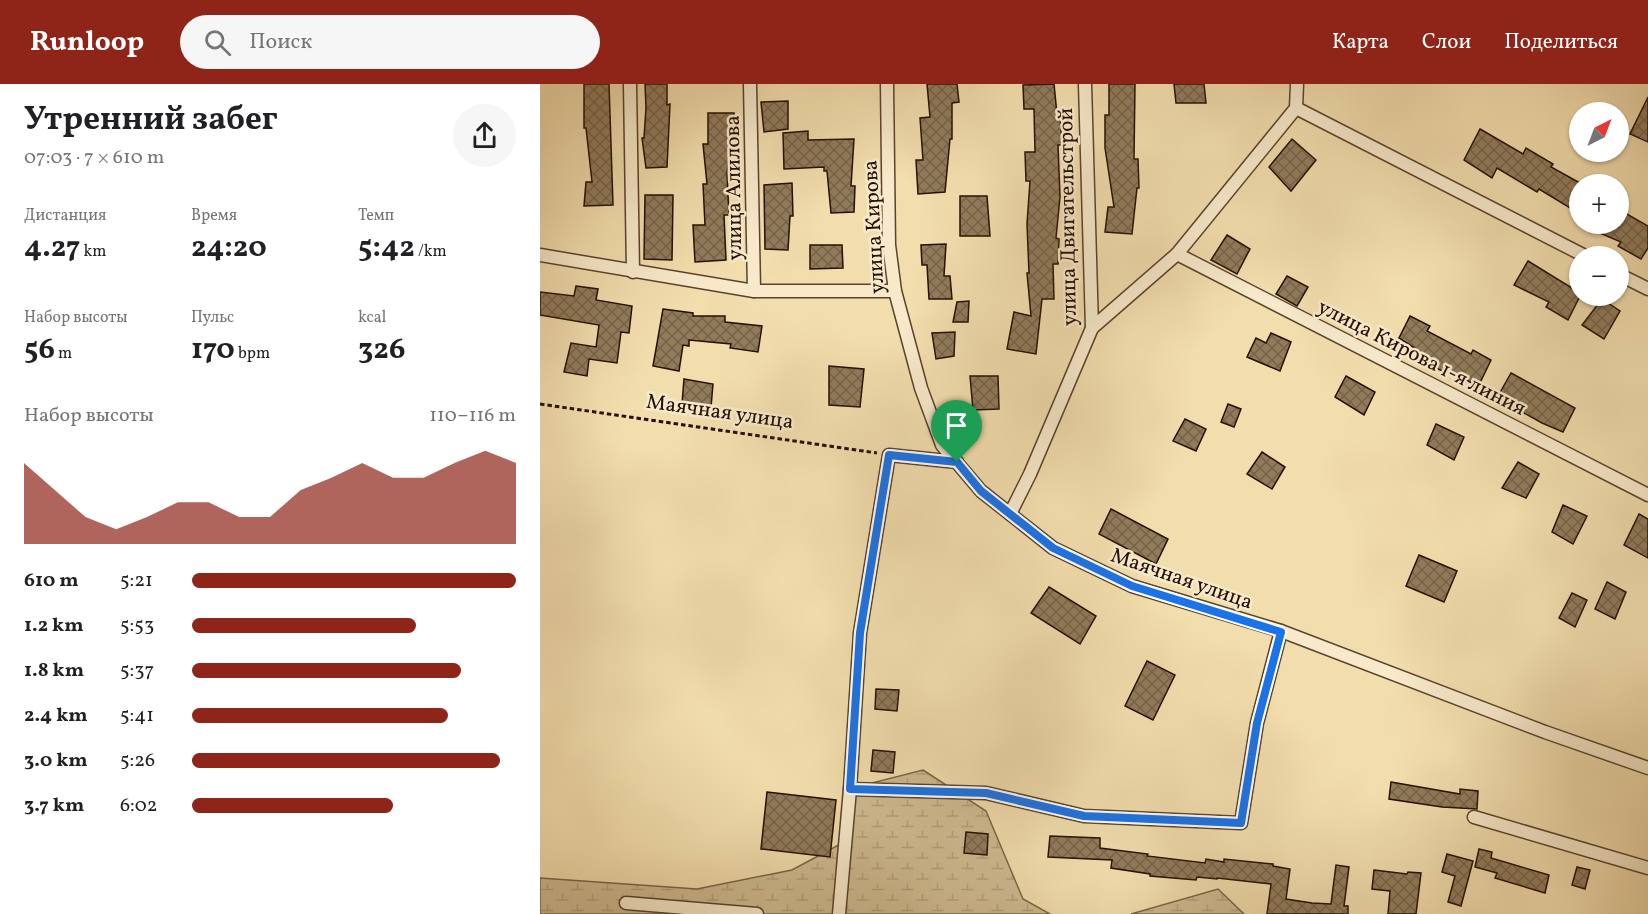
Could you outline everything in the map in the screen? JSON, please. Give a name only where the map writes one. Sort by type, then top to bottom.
[{"type":"street","points":[[630,84],[633,272]]},
{"type":"street","name":"улица Алилова","points":[[750,84],[754,291]]},
{"type":"street","name":"улица Кирова","points":[[887,84],[890,245],[894,291],[928,411],[942,445],[957,462]]},
{"type":"street","name":"улица Двигательстрой","points":[[1011,514],[1092,328],[1085,84]]},
{"type":"street","points":[[1092,328],[1178,254],[1296,108],[1297,84]]},
{"type":"street","points":[[1296,108],[1569,248]]},
{"type":"street","name":"улица Кирова 1-я линия","points":[[1178,254],[1648,495]]},
{"type":"street","points":[[540,255],[754,291],[894,291]]},
{"type":"street","points":[[1629,280],[1648,289]]},
{"type":"street","points":[[839,914],[860,633],[889,455],[957,462]]},
{"type":"street","name":"Маячная улица","points":[[957,462],[981,491],[1053,548],[1132,586],[1281,632],[1545,732],[1648,768]]},
{"type":"street","points":[[850,789],[986,793],[1084,816],[1241,823],[1257,723],[1281,632]]},
{"type":"street","points":[[1474,817],[1648,868]]},
{"type":"street","points":[[626,903],[757,914]]},
{"type":"path","name":"Маячная улица","points":[[540,404],[889,455]]},
{"type":"green space","points":[[923,770],[986,811],[1023,899],[1050,914],[540,914],[540,878],[697,889],[792,870],[848,840],[848,789]]},
{"type":"green space","points":[[1218,889],[1244,914],[1131,914]]},
{"type":"building","points":[[584,84],[609,84],[613,205],[584,206],[586,182],[592,182],[586,128],[584,128]]},
{"type":"building","points":[[645,84],[667,84],[667,105],[670,104],[667,167],[646,168],[642,138],[644,138],[646,108]]},
{"type":"building","points":[[927,84],[957,84],[959,102],[952,103],[952,139],[950,139],[945,192],[918,194],[916,160],[923,160],[920,118],[930,117]]},
{"type":"building","points":[[1054,84],[1057,114],[1060,114],[1062,145],[1058,145],[1060,197],[1056,238],[1059,239],[1058,264],[1053,264],[1054,299],[1042,299],[1036,354],[1007,349],[1014,312],[1031,316],[1027,273],[1029,273],[1027,224],[1030,181],[1026,181],[1025,152],[1035,152],[1034,109],[1024,109],[1023,85]]},
{"type":"building","points":[[1109,84],[1135,84],[1134,159],[1138,159],[1139,188],[1137,188],[1132,234],[1105,232],[1108,207],[1114,207],[1105,148],[1105,115],[1109,115]]},
{"type":"building","points":[[1174,84],[1204,84],[1206,103],[1176,103]]},
{"type":"building","points":[[1648,97],[1648,142],[1630,134]]},
{"type":"building","points":[[788,101],[788,129],[764,132],[761,102]]},
{"type":"building","points":[[708,113],[734,113],[727,173],[729,215],[724,215],[726,260],[695,262],[693,225],[705,225],[703,184],[707,184],[703,144],[708,144]]},
{"type":"building","points":[[1480,129],[1523,154],[1526,148],[1553,164],[1551,167],[1569,177],[1569,207],[1539,189],[1537,192],[1497,168],[1492,178],[1464,160]]},
{"type":"building","points":[[808,131],[808,140],[854,139],[851,186],[855,186],[854,212],[831,213],[827,171],[824,171],[824,167],[784,169],[783,133]]},
{"type":"building","points":[[1292,139],[1316,160],[1291,191],[1269,167]]},
{"type":"building","points":[[792,183],[793,216],[790,216],[788,250],[765,249],[764,185]]},
{"type":"building","points":[[645,195],[673,195],[672,260],[644,259]]},
{"type":"building","points":[[960,196],[987,196],[990,236],[960,236]]},
{"type":"building","points":[[1629,215],[1648,226],[1648,248],[1641,259],[1629,252],[1629,246],[1618,246],[1621,242],[1602,234],[1629,234]]},
{"type":"building","points":[[1227,235],[1250,249],[1237,274],[1211,260]]},
{"type":"building","points":[[946,244],[944,276],[950,276],[952,299],[929,299],[927,265],[922,265],[921,245]]},
{"type":"building","points":[[810,245],[842,245],[843,268],[810,269]]},
{"type":"building","points":[[1528,261],[1569,286],[1569,306],[1575,306],[1568,320],[1546,307],[1549,302],[1514,285]]},
{"type":"building","points":[[1287,276],[1308,287],[1297,306],[1276,294]]},
{"type":"building","points":[[576,286],[598,289],[596,300],[632,306],[629,333],[621,332],[617,363],[589,359],[587,376],[564,372],[571,343],[596,347],[599,325],[540,315],[540,292],[574,296]]},
{"type":"building","points":[[969,301],[968,322],[953,322],[957,302]]},
{"type":"building","points":[[1597,306],[1612,306],[1620,311],[1604,339],[1582,325]]},
{"type":"building","points":[[663,309],[693,313],[693,316],[725,316],[725,322],[762,326],[758,352],[730,348],[731,344],[689,340],[689,346],[683,345],[679,371],[653,366]]},
{"type":"building","points":[[1410,316],[1430,326],[1427,331],[1471,354],[1473,350],[1491,360],[1478,387],[1452,371],[1450,375],[1424,362],[1427,356],[1399,338]]},
{"type":"building","points":[[955,332],[954,356],[936,359],[932,333]]},
{"type":"building","points":[[1271,333],[1291,342],[1280,371],[1247,357],[1256,338],[1266,343]]},
{"type":"building","points":[[829,366],[864,369],[860,407],[829,405]]},
{"type":"building","points":[[1511,373],[1575,408],[1563,432],[1497,398]]},
{"type":"building","points":[[970,376],[998,376],[999,409],[973,410]]},
{"type":"building","points":[[1346,376],[1375,392],[1364,415],[1335,397]]},
{"type":"building","points":[[684,379],[713,384],[711,407],[682,404]]},
{"type":"building","points":[[1228,404],[1241,409],[1234,427],[1221,422]]},
{"type":"building","points":[[1185,419],[1206,429],[1196,451],[1173,441]]},
{"type":"building","points":[[1436,424],[1464,437],[1454,460],[1427,445]]},
{"type":"building","points":[[1262,452],[1285,467],[1272,489],[1247,474]]},
{"type":"building","points":[[1518,462],[1539,474],[1526,498],[1502,488]]},
{"type":"building","points":[[1563,505],[1587,516],[1573,544],[1552,532]]},
{"type":"building","points":[[1111,509],[1168,539],[1156,564],[1099,534]]},
{"type":"building","points":[[1639,514],[1648,519],[1648,558],[1624,545]]},
{"type":"building","points":[[1419,555],[1457,571],[1444,602],[1406,586]]},
{"type":"building","points":[[1607,582],[1626,592],[1615,619],[1595,609]]},
{"type":"building","points":[[1049,587],[1096,616],[1080,644],[1031,613]]},
{"type":"building","points":[[1572,593],[1587,600],[1575,627],[1559,618]]},
{"type":"building","points":[[1147,661],[1175,675],[1153,720],[1125,706]]},
{"type":"building","points":[[876,689],[899,690],[897,711],[875,709]]},
{"type":"building","points":[[873,750],[895,752],[893,773],[871,771]]},
{"type":"building","points":[[1391,782],[1460,794],[1460,789],[1478,791],[1477,809],[1442,807],[1389,799]]},
{"type":"building","points":[[767,792],[836,800],[830,857],[761,849]]},
{"type":"building","points":[[966,832],[988,834],[987,855],[964,853]]},
{"type":"building","points":[[1050,836],[1100,838],[1100,848],[1148,854],[1147,856],[1205,863],[1206,859],[1224,862],[1224,859],[1273,864],[1273,866],[1290,869],[1286,899],[1312,903],[1331,904],[1336,865],[1349,867],[1344,906],[1348,906],[1348,914],[1267,914],[1271,884],[1217,878],[1197,877],[1196,880],[1150,876],[1150,874],[1111,868],[1112,860],[1048,857]]},
{"type":"building","points":[[1479,849],[1492,852],[1491,858],[1549,875],[1545,893],[1495,878],[1497,873],[1475,867]]},
{"type":"building","points":[[1447,854],[1473,861],[1461,906],[1448,902],[1455,876],[1442,872]]},
{"type":"building","points":[[1577,867],[1590,870],[1585,889],[1572,885]]},
{"type":"building","points":[[1374,870],[1407,874],[1408,872],[1421,873],[1416,914],[1388,914],[1390,891],[1372,889]]},
{"type":"route","points":[[889,455],[957,462],[981,491],[1053,548],[1132,586],[1281,632],[1257,723],[1241,823],[1084,816],[986,793],[850,789],[860,633],[879,505],[889,455]]}]
